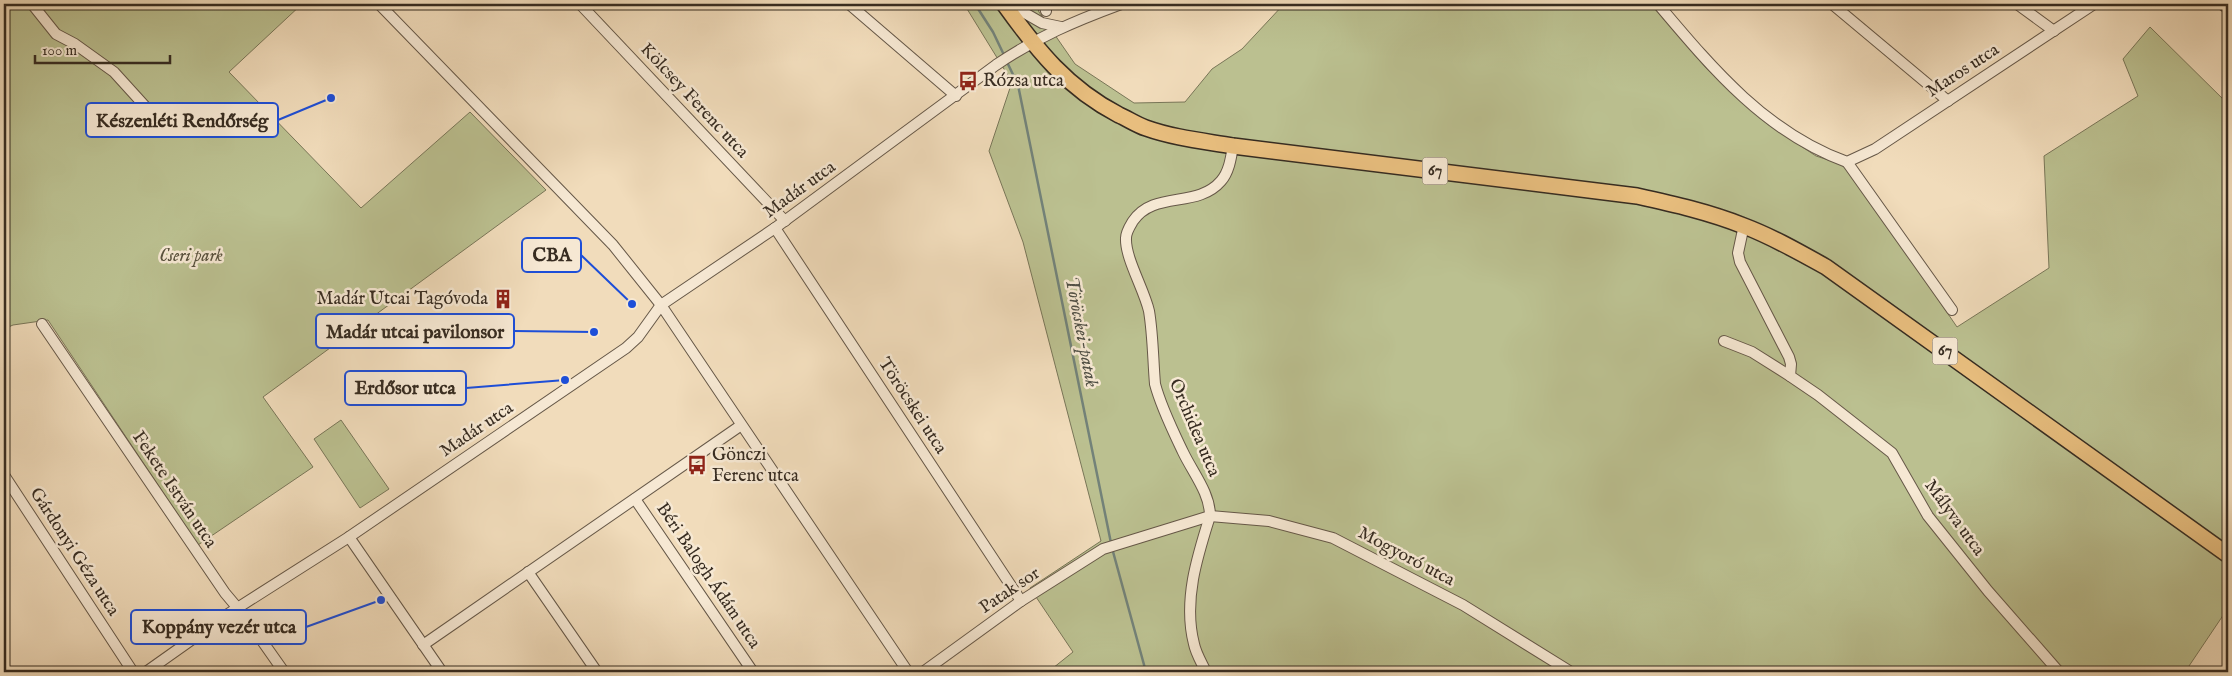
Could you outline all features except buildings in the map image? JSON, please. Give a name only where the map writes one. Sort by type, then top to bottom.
[{"type":"main road","name":"67","points":[[1004,4],[1031,42],[1058,71],[1099,103],[1146,128],[1188,139],[1233,146],[1637,196],[1689,208],[1744,226],[1780,241],[1826,267],[2228,555]]},
{"type":"street","points":[[32,4],[56,34],[75,44],[114,72],[153,115]]},
{"type":"street","points":[[380,4],[613,245],[661,306],[740,426],[908,672]]},
{"type":"street","name":"Kölcsey Ferenc utca","points":[[580,4],[785,221]]},
{"type":"street","points":[[848,4],[956,96]]},
{"type":"street","points":[[1009,4],[1042,23],[1061,27]]},
{"type":"street","name":"Madár utca","points":[[146,672],[237,608],[349,536],[626,348],[638,337],[661,306],[785,221],[996,65],[1031,42],[1061,27],[1121,4]]},
{"type":"street","points":[[1658,4],[1710,66],[1768,119],[1821,152],[1847,162],[1952,310]]},
{"type":"street","points":[[1832,4],[1948,101]]},
{"type":"street","points":[[2017,4],[2054,31]]},
{"type":"street","name":"Maros utca","points":[[1847,162],[1875,149],[2094,4]]},
{"type":"street","points":[[2224,4],[2228,6]]},
{"type":"street","name":"Orchidea utca","points":[[1210,516],[1210,506],[1206,495],[1183,453],[1158,395],[1155,384],[1149,313],[1144,292],[1127,251],[1126,237],[1130,226],[1138,214],[1148,206],[1193,198],[1208,192],[1221,181],[1228,168],[1233,146]]},
{"type":"street","points":[[1744,226],[1738,253],[1740,262],[1789,356],[1791,364],[1790,376]]},
{"type":"street","name":"Töröcskei utca","points":[[775,228],[1022,601]]},
{"type":"street","name":"Fekete István utca","points":[[42,324],[237,608],[284,672]]},
{"type":"street","name":"Mályva utca","points":[[1724,341],[1752,352],[1790,376],[1818,395],[1892,453],[1928,516],[1988,591],[2059,672]]},
{"type":"street","points":[[424,645],[740,426]]},
{"type":"street","name":"Gárdonyi Géza utca","points":[[6,482],[133,672]]},
{"type":"street","name":"Béri Balogh Ádám utca","points":[[635,499],[753,672]]},
{"type":"street","points":[[1206,672],[1194,645],[1191,625],[1195,565],[1210,516]]},
{"type":"street","name":"Patak sor","points":[[923,672],[1022,601],[1103,549],[1210,516]]},
{"type":"street","name":"Mogyoró utca","points":[[1210,516],[1269,521],[1334,538],[1463,605],[1571,672]]},
{"type":"street","points":[[349,536],[442,672]]},
{"type":"street","points":[[528,572],[597,672]]},
{"type":"green space","name":"Cseri park","points":[[4,4],[302,4],[229,72],[361,208],[470,112],[546,190],[263,397],[313,467],[198,545],[48,320],[13,325],[4,329]]},
{"type":"green space","points":[[964,4],[1036,4],[1039,12],[1075,64],[1134,103],[1185,102],[1212,69],[1242,49],[1284,4],[1651,4],[1706,68],[1766,123],[1816,156],[1847,166],[1957,327],[2049,268],[2044,156],[2138,96],[2123,59],[2150,27],[2228,104],[2228,608],[2189,666],[2195,672],[1048,672],[1073,652],[1030,588],[1101,541],[1023,242],[989,151],[1012,82]]},
{"type":"green space","points":[[341,420],[389,489],[360,508],[314,439]]},
{"type":"waterway","name":"Töröcskei-patak","points":[[975,4],[993,32],[1004,55]]},
{"type":"waterway","name":"Töröcskei-patak","points":[[1006,60],[1018,85],[1111,543]]},
{"type":"waterway","name":"Töröcskei-patak","points":[[1112,548],[1146,672]]},
{"type":"place","name":"Rózsa utca","points":[[968,81]]},
{"type":"place","name":"Készenléti Rendőrség","points":[[331,98]]},
{"type":"place","name":"Madár Utcai Tagóvoda","points":[[503,299]]},
{"type":"place","name":"CBA","points":[[632,304]]},
{"type":"place","name":"Madár utcai pavilonsor","points":[[594,332]]},
{"type":"place","name":"Erdősor utca","points":[[565,380]]},
{"type":"place","name":"Gönczi Ferenc utca","points":[[697,465]]},
{"type":"place","name":"Koppány vezér utca","points":[[381,600]]}]
